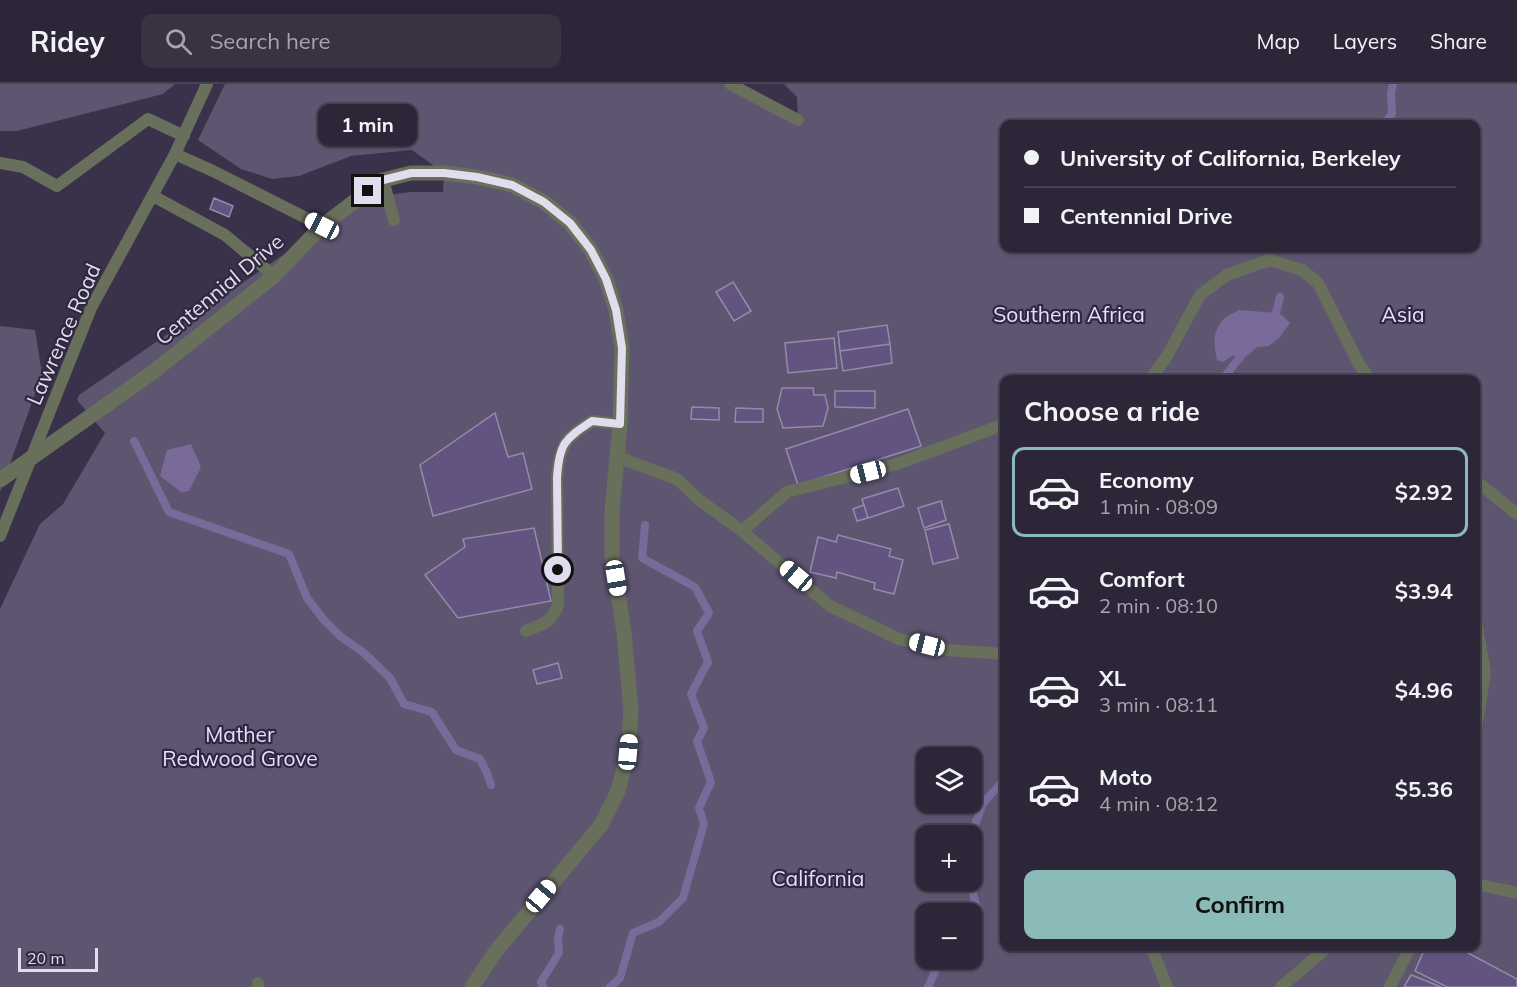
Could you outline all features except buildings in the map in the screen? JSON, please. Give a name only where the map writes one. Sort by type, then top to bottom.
[{"type":"street","name":"Centennial Drive","points":[[0,480],[153,372],[274,276],[322,226],[383,180],[411,173],[444,173],[512,185],[544,202],[570,223],[591,250],[606,279],[616,310],[622,348],[620,424],[612,512],[612,555],[624,632],[631,711],[628,752],[618,791],[601,825],[496,951],[472,987]]},
{"type":"lane","name":"Lawrence Road","points":[[0,536],[91,308],[175,154],[207,84]]},
{"type":"lane","points":[[730,84],[798,120]]},
{"type":"lane","points":[[0,163],[23,168],[57,186],[148,118],[184,136]]},
{"type":"lane","points":[[175,154],[322,226]]},
{"type":"lane","points":[[383,180],[394,220]]},
{"type":"lane","points":[[153,196],[225,235],[274,276]]},
{"type":"lane","points":[[1154,375],[1167,356],[1200,295],[1227,275],[1269,260],[1302,270],[1318,283],[1367,375]]},
{"type":"lane","points":[[1358,375],[1359,364]]},
{"type":"lane","points":[[526,631],[544,624],[554,616],[558,605],[557,465],[564,443],[592,421],[620,424]]},
{"type":"lane","points":[[742,531],[788,492],[897,464],[1000,426]]},
{"type":"lane","points":[[617,457],[677,479],[698,499],[742,531],[830,606],[899,639],[947,650],[1000,654]]},
{"type":"lane","points":[[1480,484],[1517,514]]},
{"type":"lane","points":[[1480,644],[1485,673],[1480,704]]},
{"type":"lane","points":[[1480,885],[1517,893]]},
{"type":"lane","points":[[1153,951],[1167,987]]},
{"type":"lane","points":[[1281,987],[1323,951]]},
{"type":"lane","points":[[1390,987],[1408,951]]},
{"type":"green space","points":[[0,84],[175,84],[163,94],[17,131],[0,131]]},
{"type":"green space","points":[[225,84],[730,84],[798,119],[797,97],[784,84],[1517,84],[1517,987],[0,987],[0,609],[40,524],[63,504],[105,433],[77,400],[79,395],[283,255],[347,207],[368,198],[410,192],[443,192],[444,173],[412,150],[351,156],[299,176],[272,179],[241,169],[198,140]]},
{"type":"green space","points":[[0,326],[35,330],[42,374],[0,492]]},
{"type":"shaded area","points":[[1239,310],[1276,313],[1282,315],[1290,323],[1279,338],[1269,346],[1257,347],[1248,355],[1232,356],[1223,362],[1217,360],[1215,335],[1217,330],[1224,319]]},
{"type":"shaded area","points":[[191,444],[201,467],[189,491],[181,492],[160,476],[167,450]]},
{"type":"waterway","points":[[1387,120],[1392,114],[1393,84]]},
{"type":"waterway","points":[[1269,320],[1276,313],[1280,297]]},
{"type":"waterway","points":[[1226,375],[1248,347]]},
{"type":"waterway","points":[[134,441],[169,512],[289,554],[307,598],[324,620],[390,678],[404,704],[432,712],[456,750],[480,759],[491,785]]},
{"type":"waterway","points":[[610,987],[620,978],[633,933],[659,922],[683,898],[704,824],[699,808],[711,782],[697,741],[704,728],[691,694],[708,662],[697,631],[709,613],[695,587],[642,558],[645,525]]},
{"type":"waterway","points":[[975,825],[983,803],[1000,784]]},
{"type":"waterway","points":[[972,891],[976,903]]},
{"type":"waterway","points":[[543,987],[541,982],[559,953],[560,929]]},
{"type":"waterway","points":[[928,987],[935,969]]},
{"type":"route","points":[[368,191],[383,180],[411,173],[444,173],[512,185],[544,202],[570,223],[591,250],[606,279],[616,310],[622,348],[620,424],[592,421],[564,443],[557,465],[558,570]]},
{"type":"park label","name":"Southern Africa","points":[[1069,314]]},
{"type":"park label","name":"Asia","points":[[1403,314]]},
{"type":"park label","name":"Mather Redwood Grove","points":[[240,746]]},
{"type":"park label","name":"California","points":[[818,878]]}]
